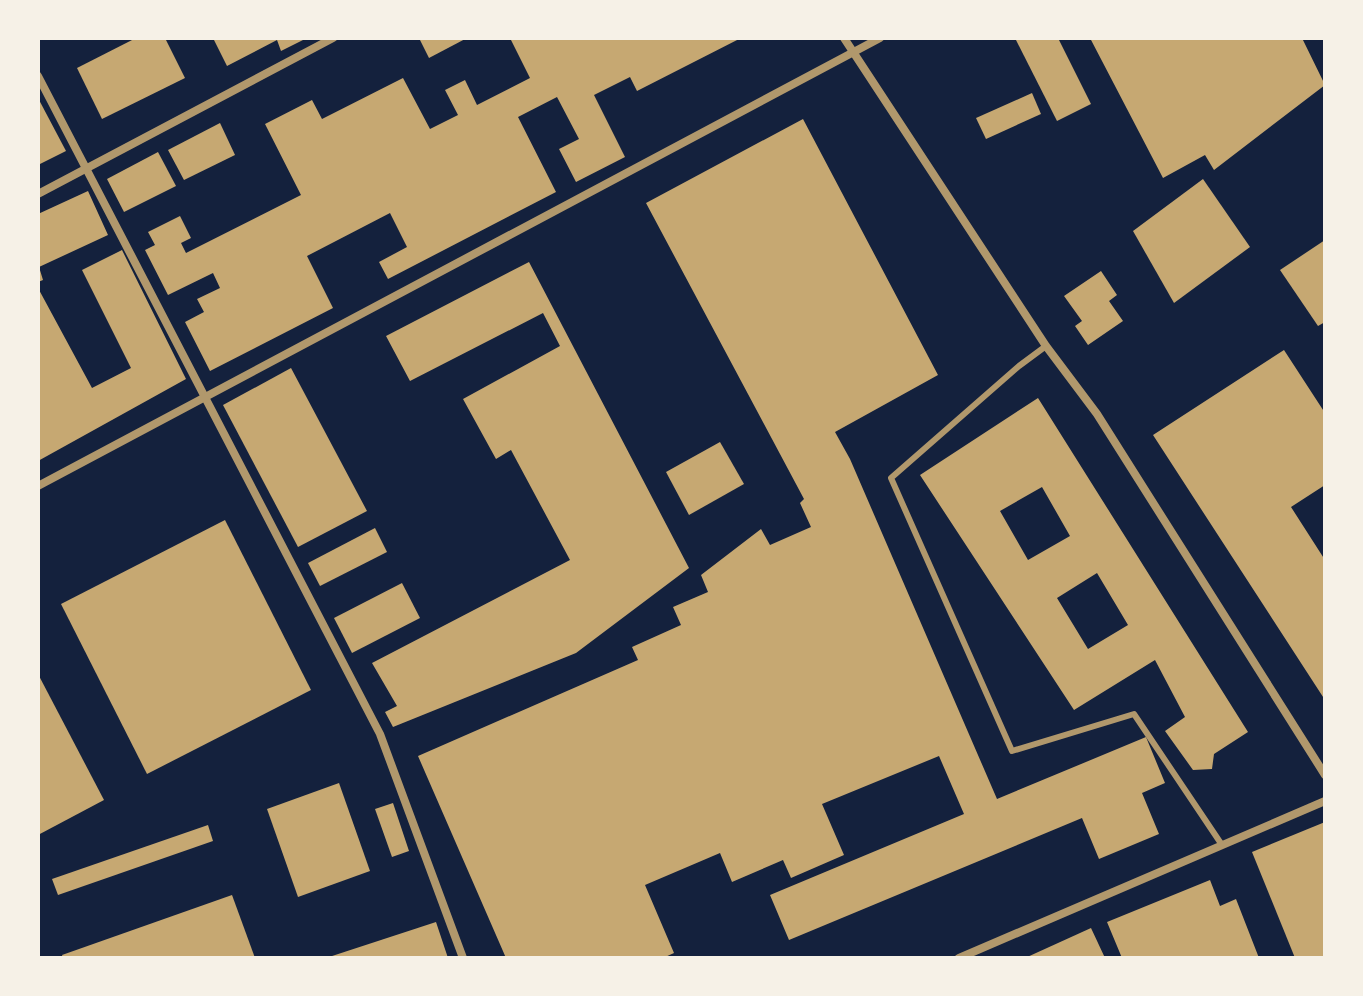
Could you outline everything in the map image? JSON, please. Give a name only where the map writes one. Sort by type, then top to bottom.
[{"type":"street","points":[[38,194],[333,38]]},
{"type":"street","points":[[844,38],[1046,346],[1097,414],[1325,775]]},
{"type":"street","points":[[38,486],[880,38]]},
{"type":"street","points":[[38,76],[380,734],[463,958]]},
{"type":"street","points":[[959,958],[1325,801]]},
{"type":"lane","points":[[1046,346],[891,478],[1012,751],[1134,714],[1222,845]]},
{"type":"building","points":[[136,38],[165,38],[185,78],[102,119],[77,68]]},
{"type":"building","points":[[213,38],[307,38],[281,51],[277,40],[227,66]]},
{"type":"building","points":[[419,38],[467,38],[429,58]]},
{"type":"building","points":[[510,38],[741,38],[637,91],[630,77],[594,95],[625,157],[576,182],[559,149],[579,139],[557,97],[518,117],[556,192],[388,279],[379,262],[407,247],[390,213],[307,256],[333,308],[210,371],[185,322],[204,312],[197,299],[220,288],[213,273],[168,295],[145,250],[155,245],[148,232],[180,216],[191,238],[181,243],[186,253],[301,195],[265,124],[312,100],[322,119],[403,78],[430,129],[458,115],[445,90],[465,80],[477,105],[530,78]]},
{"type":"building","points":[[1015,38],[1058,38],[1091,104],[1057,121]]},
{"type":"building","points":[[1090,38],[1302,38],[1325,85],[1214,170],[1205,155],[1163,178]]},
{"type":"building","points":[[1032,93],[1041,114],[986,139],[976,118]]},
{"type":"building","points":[[38,98],[66,151],[38,165]]},
{"type":"building","points":[[803,119],[938,375],[835,432],[850,459],[997,799],[1146,737],[1165,783],[1142,793],[1159,834],[1099,859],[1082,818],[789,940],[770,895],[964,814],[939,756],[822,804],[844,855],[791,878],[783,860],[732,882],[720,853],[645,885],[674,953],[663,958],[506,958],[418,756],[638,660],[632,647],[681,625],[673,607],[708,592],[701,575],[761,529],[770,545],[811,527],[800,503],[804,499],[646,203]]},
{"type":"building","points":[[220,123],[235,155],[184,180],[168,150]]},
{"type":"building","points":[[158,152],[176,186],[124,212],[107,179]]},
{"type":"building","points":[[1203,179],[1250,247],[1174,303],[1133,231]]},
{"type":"building","points":[[88,191],[108,235],[39,267],[43,280],[38,282],[38,214]]},
{"type":"building","points":[[1325,240],[1325,322],[1318,326],[1280,270]]},
{"type":"building","points":[[122,250],[186,379],[38,461],[38,288],[92,388],[131,368],[82,270]]},
{"type":"building","points":[[529,262],[689,568],[576,653],[393,727],[385,712],[397,706],[372,663],[570,560],[511,450],[496,459],[463,399],[560,346],[543,313],[410,381],[386,336]]},
{"type":"building","points":[[1101,271],[1117,295],[1109,301],[1123,321],[1088,345],[1075,326],[1082,321],[1064,296]]},
{"type":"building","points":[[1284,350],[1325,413],[1325,485],[1291,507],[1325,560],[1325,700],[1153,435]]},
{"type":"building","points":[[291,368],[367,511],[298,547],[223,405]]},
{"type":"building","points":[[1038,398],[1248,732],[1214,754],[1212,769],[1193,770],[1165,731],[1185,717],[1155,660],[1074,710],[920,475]],"holes":[[[1042,487],[1070,536],[1028,560],[1000,511]],[[1097,573],[1128,625],[1088,649],[1057,598]]]},
{"type":"building","points":[[720,442],[744,484],[689,515],[666,472]]},
{"type":"building","points":[[225,520],[311,690],[147,774],[61,604]]},
{"type":"building","points":[[375,528],[387,552],[320,586],[308,563]]},
{"type":"building","points":[[402,583],[420,618],[352,653],[334,618]]},
{"type":"building","points":[[38,674],[104,800],[38,835]]},
{"type":"building","points":[[339,783],[370,871],[298,897],[267,809]]},
{"type":"building","points":[[393,803],[409,851],[392,857],[375,809]]},
{"type":"building","points":[[1325,822],[1325,958],[1295,958],[1252,852]]},
{"type":"building","points":[[208,825],[213,841],[58,895],[52,879]]},
{"type":"building","points":[[1210,880],[1220,906],[1236,899],[1259,958],[1122,958],[1107,922]]},
{"type":"building","points":[[232,895],[255,958],[63,958],[62,955]]},
{"type":"building","points":[[436,922],[448,958],[329,958],[329,957]]},
{"type":"building","points":[[1091,928],[1105,958],[1025,958]]}]
